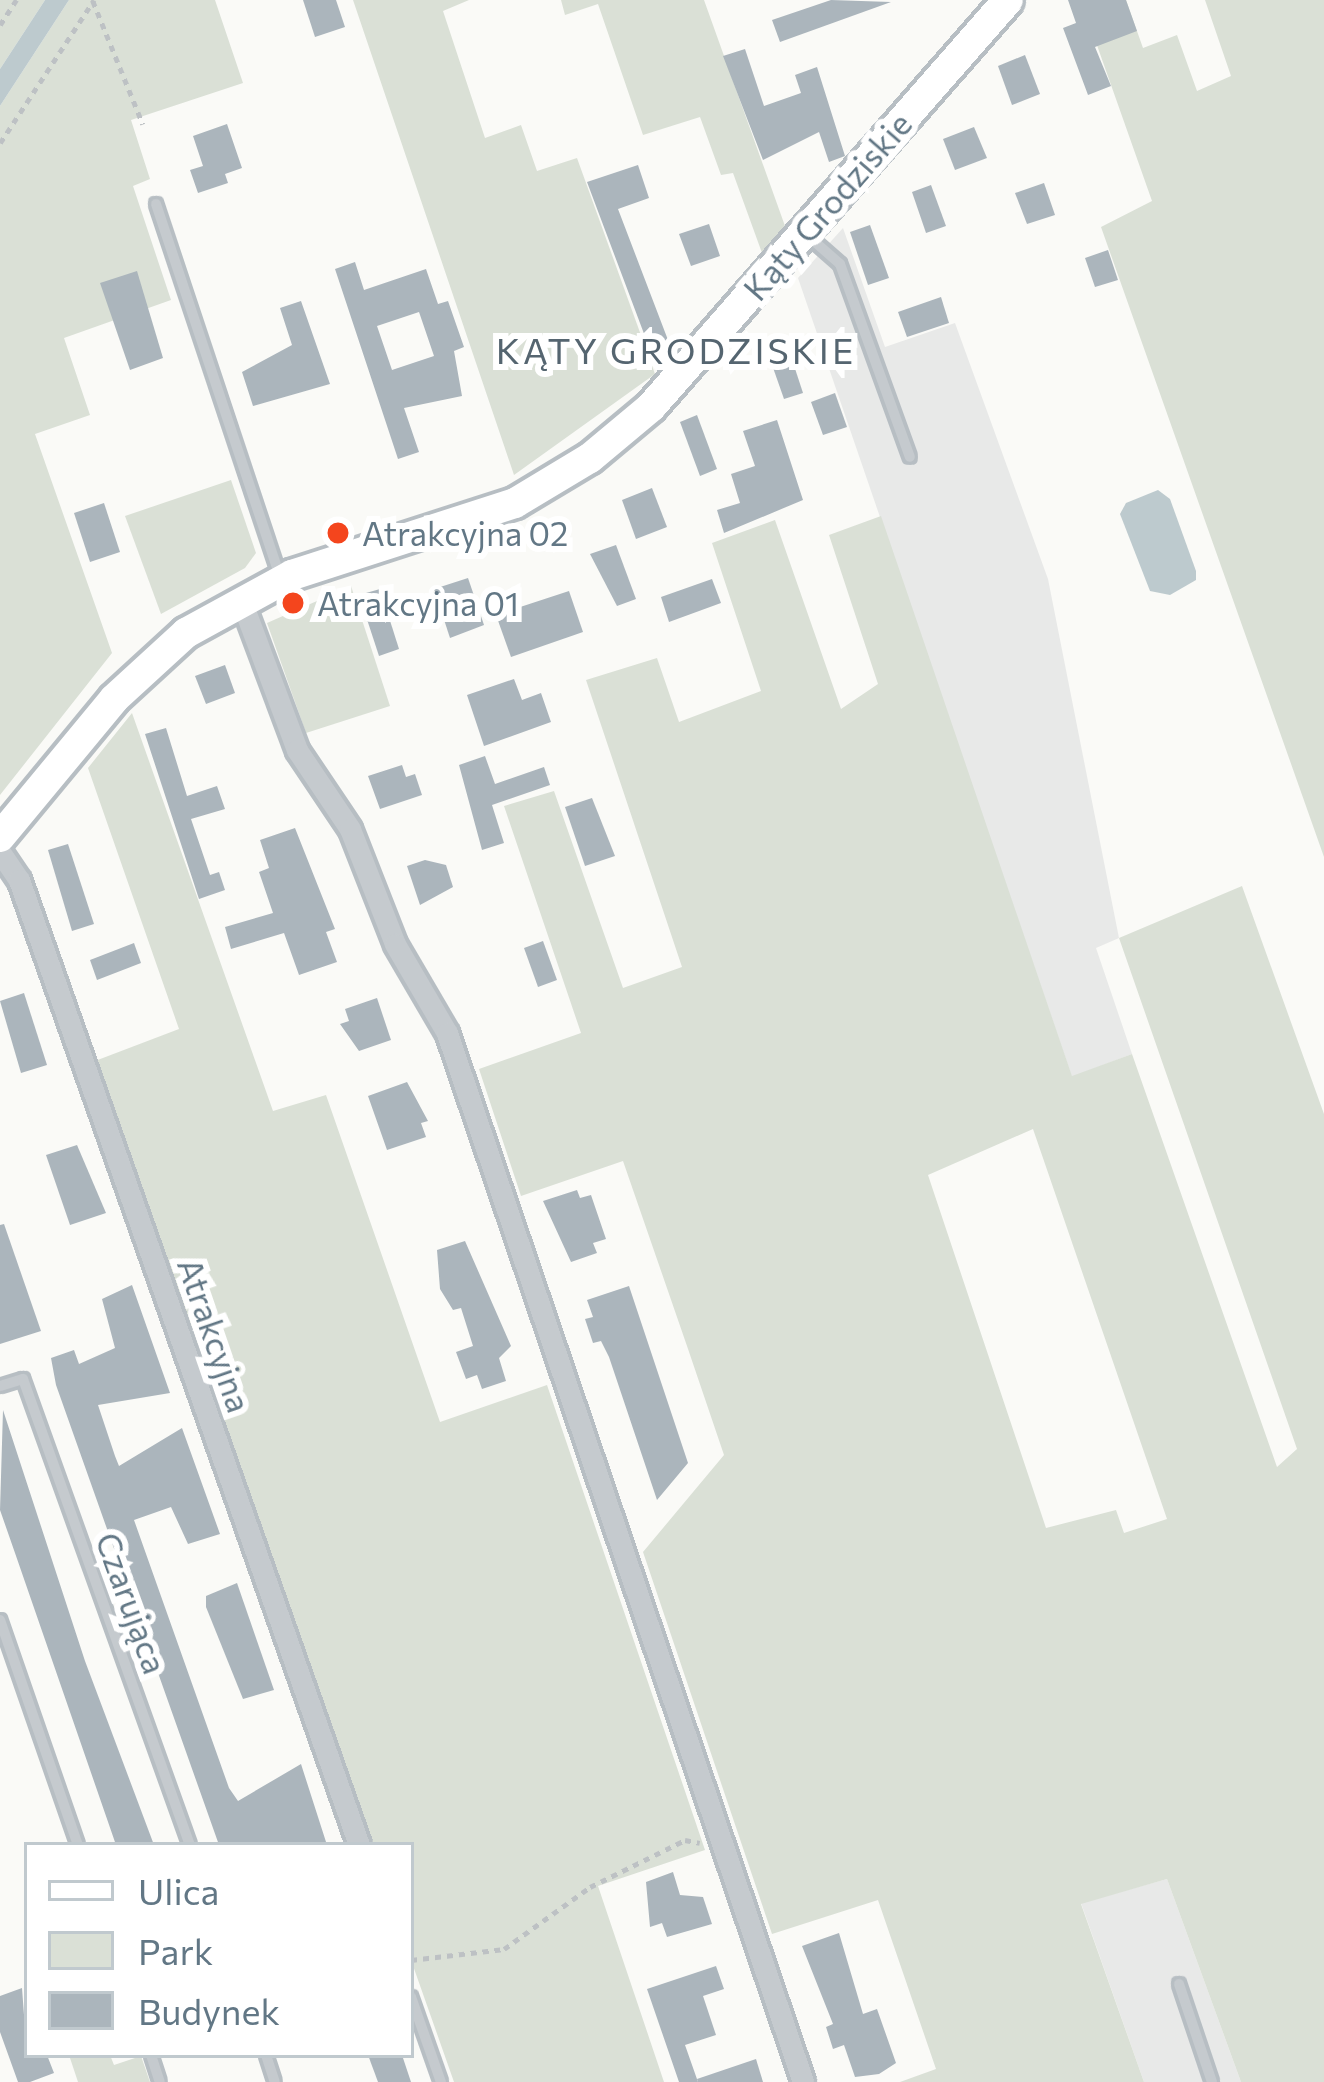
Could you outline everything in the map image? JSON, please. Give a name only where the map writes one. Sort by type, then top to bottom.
[{"type":"street","name":"Kąty Grodziskie","points":[[0,837],[133,679],[242,600],[280,580],[450,529],[551,484],[651,407],[1008,0]]},
{"type":"street","points":[[242,600],[297,750],[350,829],[395,944],[447,1033],[803,2082]]},
{"type":"street","name":"Atrakcyjna","points":[[0,852],[20,880],[358,1842]]},
{"type":"lane","points":[[156,203],[280,580]]},
{"type":"lane","points":[[804,232],[840,264],[910,457]]},
{"type":"lane","name":"Czarująca","points":[[0,1386],[23,1379],[189,1842]]},
{"type":"lane","points":[[0,1620],[77,1842]]},
{"type":"lane","points":[[1179,1984],[1212,2082]]},
{"type":"lane","points":[[414,2006],[441,2082]]},
{"type":"path","points":[[0,25],[16,0]]},
{"type":"path","points":[[93,0],[143,124]]},
{"type":"path","points":[[0,143],[93,0]]},
{"type":"path","points":[[414,1960],[504,1949],[590,1887],[685,1840],[724,1850]]},
{"type":"shaded area","points":[[45,0],[69,0],[0,106],[0,69]]},
{"type":"shaded area","points":[[843,228],[885,347],[955,323],[1048,579],[1119,938],[1096,948],[1132,1054],[1072,1077],[798,278]]},
{"type":"shaded area","points":[[1158,490],[1170,499],[1196,571],[1196,580],[1170,595],[1150,591],[1120,514],[1126,503]]},
{"type":"shaded area","points":[[1167,1879],[1241,2082],[1144,2082],[1081,1903]]},
{"type":"green space","points":[[0,0],[45,0],[0,69]]},
{"type":"green space","points":[[69,0],[215,0],[243,83],[131,120],[150,179],[133,186],[171,300],[64,338],[90,415],[35,434],[112,653],[0,795],[0,106]]},
{"type":"green space","points":[[353,0],[469,0],[443,11],[485,138],[521,125],[537,171],[577,158],[655,374],[514,475]]},
{"type":"green space","points":[[561,0],[704,0],[785,226],[762,253],[733,173],[721,175],[700,117],[643,135],[598,4],[565,15]]},
{"type":"green space","points":[[1081,0],[1126,0],[1143,48],[1177,35],[1197,91],[1231,76],[1205,0],[1324,0],[1324,857],[1101,227],[1152,201]]},
{"type":"green space","points":[[231,480],[256,553],[245,568],[161,614],[125,516]]},
{"type":"green space","points":[[881,516],[1072,1076],[1132,1054],[1277,1467],[1297,1449],[1119,938],[1242,886],[1324,1114],[1324,2082],[1241,2082],[1167,1879],[1081,1904],[1144,2082],[900,2082],[936,2069],[878,1900],[772,1934],[643,1552],[724,1455],[623,1161],[521,1196],[479,1069],[581,1033],[504,806],[554,791],[623,988],[682,967],[586,680],[657,658],[679,722],[761,691],[712,543],[775,520],[841,709],[878,684],[829,535]],"holes":[[[1033,1129],[1167,1519],[1124,1533],[1116,1510],[1046,1528],[928,1175]]]},
{"type":"green space","points":[[351,586],[390,706],[306,733],[267,623]]},
{"type":"green space","points":[[132,713],[273,1111],[326,1095],[440,1422],[547,1385],[705,1850],[598,1886],[664,2082],[454,2082],[414,1969],[414,1842],[369,1842],[95,1061],[179,1029],[88,768]]},
{"type":"green space","points":[[70,2058],[111,2058],[114,2065],[142,2058],[150,2082],[78,2082]]},
{"type":"building","points":[[303,0],[336,0],[345,27],[315,37]]},
{"type":"building","points":[[831,0],[891,2],[780,42],[772,20]]},
{"type":"building","points":[[1068,0],[1126,0],[1137,31],[1095,47],[1111,86],[1088,95],[1063,28],[1076,23]]},
{"type":"building","points":[[745,49],[764,106],[801,93],[795,75],[817,67],[845,156],[829,162],[819,132],[763,160],[723,56]]},
{"type":"building","points":[[1025,55],[1040,94],[1012,105],[998,66]]},
{"type":"building","points":[[227,124],[242,168],[225,174],[228,183],[198,193],[190,170],[203,166],[193,136]]},
{"type":"building","points":[[974,127],[987,158],[955,170],[943,139]]},
{"type":"building","points":[[638,165],[649,198],[618,209],[668,340],[649,347],[587,182]]},
{"type":"building","points":[[1044,183],[1055,215],[1027,224],[1015,193]]},
{"type":"building","points":[[931,185],[946,226],[926,233],[912,192]]},
{"type":"building","points":[[709,224],[720,256],[691,266],[679,234]]},
{"type":"building","points":[[870,225],[889,278],[868,285],[850,232]]},
{"type":"building","points":[[1108,250],[1118,280],[1095,287],[1085,258]]},
{"type":"building","points":[[355,262],[364,290],[426,269],[438,304],[448,301],[464,347],[454,351],[462,396],[404,408],[419,452],[398,459],[335,269]],"holes":[[[419,312],[434,356],[392,370],[377,326]]]},
{"type":"building","points":[[137,271],[163,358],[130,370],[100,283]]},
{"type":"building","points":[[941,297],[949,323],[907,337],[898,312]]},
{"type":"building","points":[[301,301],[330,384],[253,406],[242,372],[292,345],[280,308]]},
{"type":"building","points":[[784,335],[803,393],[784,399],[764,342]]},
{"type":"building","points":[[835,393],[847,427],[823,435],[811,402]]},
{"type":"building","points":[[697,415],[717,469],[700,476],[680,422]]},
{"type":"building","points":[[777,420],[803,500],[724,533],[717,510],[740,503],[731,474],[755,466],[743,431]]},
{"type":"building","points":[[652,488],[667,527],[636,539],[622,500]]},
{"type":"building","points":[[104,503],[120,552],[90,562],[74,513]]},
{"type":"building","points":[[616,545],[636,599],[617,606],[590,554]]},
{"type":"building","points":[[468,578],[484,625],[450,638],[434,589]]},
{"type":"building","points":[[712,579],[721,603],[669,622],[661,597]]},
{"type":"building","points":[[380,589],[399,649],[379,656],[359,595]]},
{"type":"building","points":[[569,591],[583,632],[511,657],[496,615]]},
{"type":"building","points":[[225,665],[235,693],[206,704],[195,676]]},
{"type":"building","points":[[514,679],[522,700],[541,693],[551,722],[484,746],[467,695]]},
{"type":"building","points":[[166,728],[187,796],[217,786],[225,809],[191,819],[210,875],[219,872],[225,890],[199,899],[145,734]]},
{"type":"building","points":[[485,756],[495,784],[544,767],[550,785],[492,805],[504,843],[482,850],[459,765]]},
{"type":"building","points":[[402,765],[406,777],[415,774],[422,795],[380,809],[368,776]]},
{"type":"building","points":[[592,798],[615,856],[585,866],[565,807]]},
{"type":"building","points":[[295,828],[335,929],[326,932],[337,962],[299,975],[284,933],[231,949],[225,927],[273,913],[259,872],[269,868],[260,840]]},
{"type":"building","points":[[68,844],[94,924],[72,931],[48,850]]},
{"type":"building","points":[[425,860],[446,865],[453,887],[420,905],[407,866]]},
{"type":"building","points":[[543,941],[557,980],[538,987],[524,948]]},
{"type":"building","points":[[134,943],[141,963],[97,980],[90,960]]},
{"type":"building","points":[[24,993],[47,1065],[21,1073],[0,1001]]},
{"type":"building","points":[[377,998],[391,1040],[359,1051],[340,1024],[349,1021],[345,1009]]},
{"type":"building","points":[[407,1082],[428,1121],[421,1123],[426,1137],[387,1150],[368,1096]]},
{"type":"building","points":[[77,1145],[106,1213],[70,1225],[46,1155]]},
{"type":"building","points":[[577,1190],[580,1198],[591,1195],[606,1239],[593,1243],[597,1253],[571,1262],[543,1201]]},
{"type":"building","points":[[4,1224],[41,1331],[0,1344],[0,1225]]},
{"type":"building","points":[[465,1241],[511,1346],[499,1358],[506,1381],[482,1389],[477,1375],[466,1379],[456,1352],[473,1346],[461,1308],[453,1310],[440,1289],[437,1250]]},
{"type":"building","points":[[132,1285],[170,1393],[98,1405],[119,1466],[182,1428],[220,1534],[188,1544],[171,1507],[134,1520],[229,1788],[238,1801],[301,1764],[326,1842],[218,1842],[56,1385],[51,1358],[74,1350],[79,1364],[115,1348],[102,1299]]},
{"type":"building","points":[[629,1286],[688,1463],[657,1500],[609,1357],[601,1341],[593,1343],[585,1319],[593,1317],[587,1300]]},
{"type":"building","points":[[3,1410],[85,1661],[153,1842],[115,1842],[0,1510]]},
{"type":"building","points":[[237,1583],[274,1690],[243,1699],[206,1607],[206,1596]]},
{"type":"building","points":[[673,1872],[680,1895],[703,1897],[712,1924],[667,1937],[662,1923],[650,1927],[646,1882]]},
{"type":"building","points":[[839,1933],[863,2014],[877,2009],[896,2063],[879,2074],[855,2077],[844,2045],[833,2049],[826,2027],[833,2024],[802,1946]]},
{"type":"building","points":[[716,1966],[724,1989],[703,1996],[716,2035],[685,2045],[698,2082],[679,2082],[647,1989]]},
{"type":"building","points":[[22,1988],[24,2058],[48,2058],[54,2073],[18,2082],[0,2032],[0,1996]]},
{"type":"building","points":[[369,2058],[403,2058],[411,2082],[378,2082]]},
{"type":"building","points":[[756,2059],[763,2082],[698,2082],[697,2079]]},
{"type":"place","name":"Atrakcyjna 02","points":[[338,533]]},
{"type":"place","name":"Atrakcyjna 01","points":[[293,603]]},
{"type":"district","name":"KĄTY GRODZISKIE","points":[[676,350]]}]
